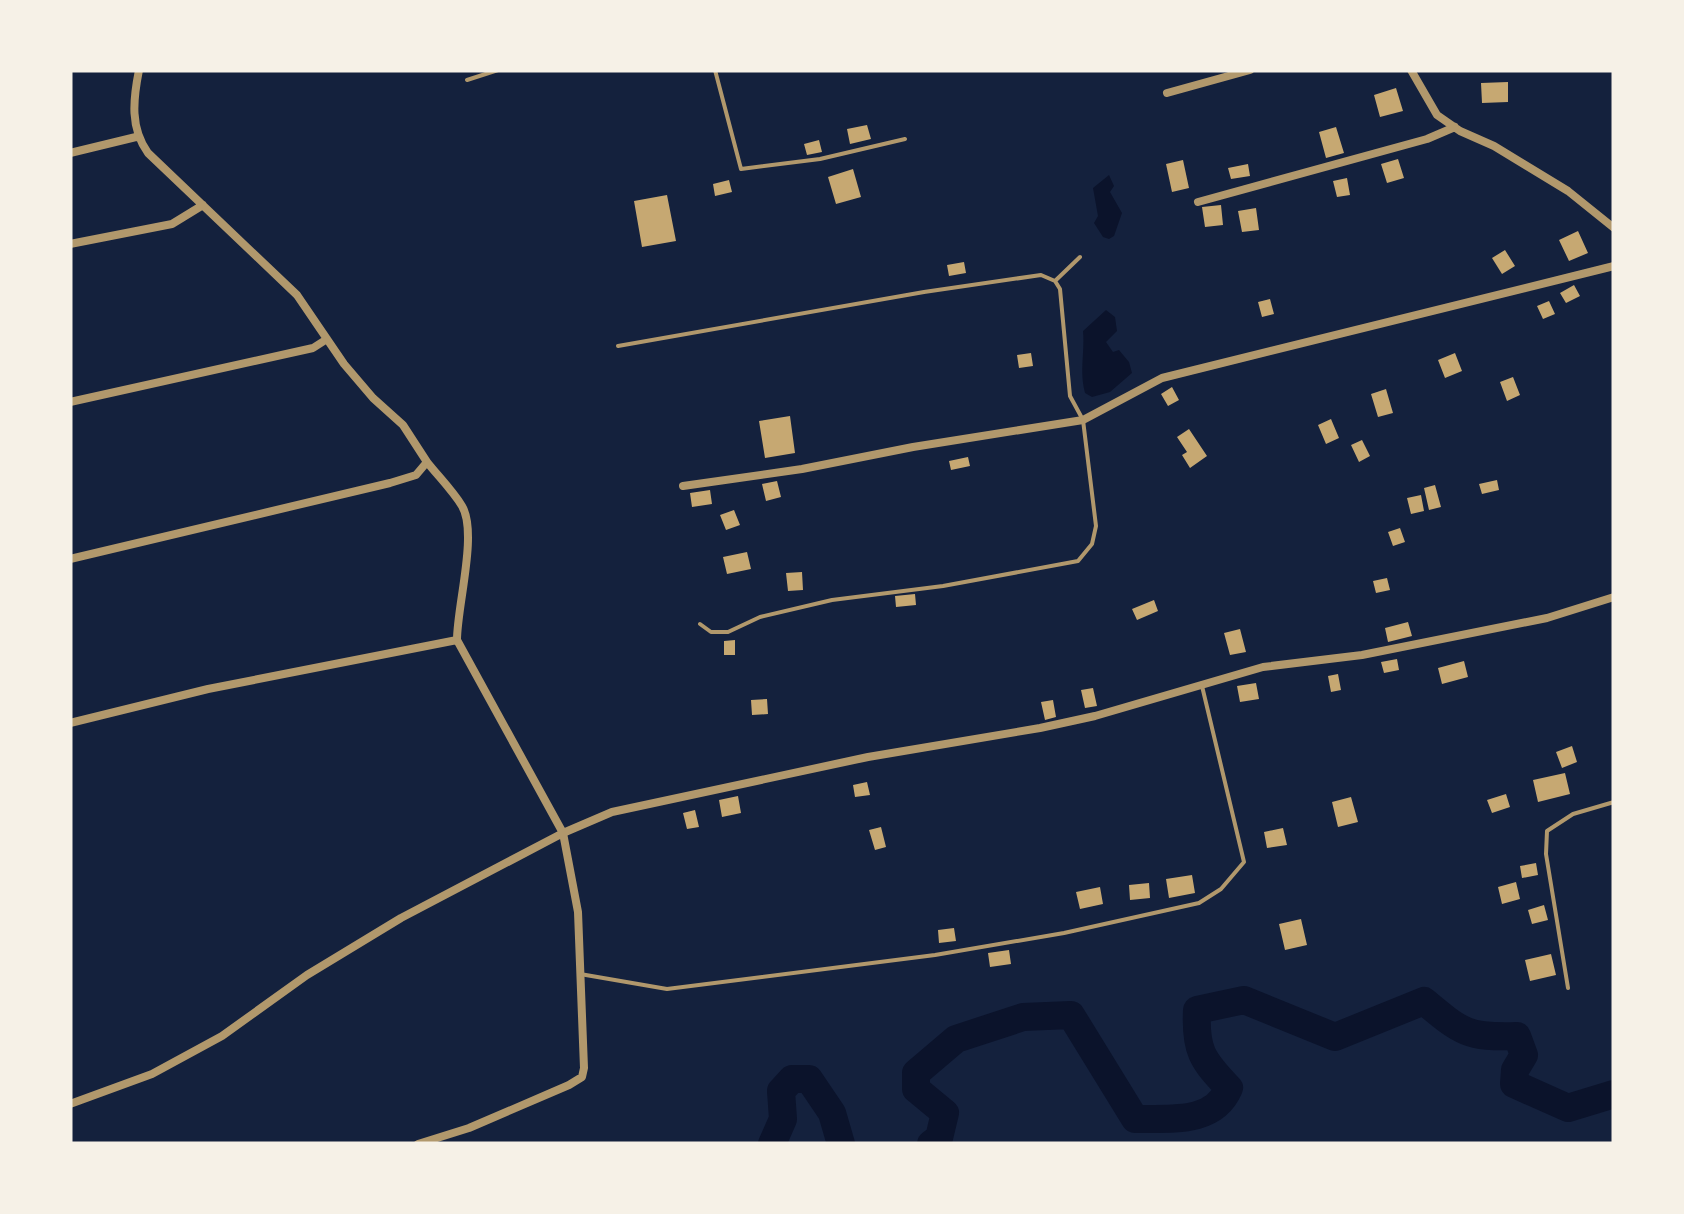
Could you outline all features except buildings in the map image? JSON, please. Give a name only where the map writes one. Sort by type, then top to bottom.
[{"type":"street","points":[[138,70],[136,137],[148,153],[297,295],[326,338],[373,398],[403,425],[464,509],[469,543],[457,612],[457,640],[564,833],[578,912],[582,1077],[570,1086],[470,1128],[418,1144]]},
{"type":"street","points":[[1167,93],[1250,70]]},
{"type":"street","points":[[1411,70],[1437,114],[1568,191],[1614,228]]},
{"type":"street","points":[[1198,202],[1428,139],[1454,127]]},
{"type":"street","points":[[70,153],[136,137]]},
{"type":"street","points":[[70,244],[172,224],[203,205]]},
{"type":"street","points":[[684,486],[1083,420],[1162,378],[1614,266]]},
{"type":"street","points":[[70,402],[313,348],[326,338]]},
{"type":"street","points":[[70,559],[416,476],[427,462]]},
{"type":"street","points":[[70,1104],[152,1074],[222,1036],[307,975],[386,928],[564,833],[612,812],[868,756],[1040,728],[1263,667],[1362,654],[1547,618],[1614,597]]},
{"type":"street","points":[[70,723],[208,689],[457,640]]},
{"type":"lane","points":[[467,80],[498,70]]},
{"type":"lane","points":[[715,70],[741,169],[820,159],[905,139]]},
{"type":"lane","points":[[1055,281],[1080,257]]},
{"type":"lane","points":[[618,346],[1041,275],[1055,281],[1060,289],[1070,396],[1083,420],[1096,526],[1092,544],[1078,561],[943,586],[832,600],[760,617],[728,632],[711,632],[700,624]]},
{"type":"lane","points":[[580,974],[667,989],[686,987],[953,952],[1064,933],[1199,903],[1220,888],[1244,862],[1202,686]]},
{"type":"lane","points":[[1568,988],[1546,854],[1548,831],[1573,814],[1614,802]]},
{"type":"water","points":[[1109,175],[1114,186],[1110,192],[1122,213],[1114,236],[1109,239],[1103,237],[1094,223],[1098,216],[1093,188]]},
{"type":"water","points":[[1106,310],[1115,317],[1117,331],[1106,342],[1113,352],[1119,350],[1132,373],[1110,392],[1092,397],[1085,393],[1083,385],[1083,331]]},
{"type":"waterway","points":[[931,1144],[939,1138],[945,1113],[916,1089],[916,1073],[956,1039],[1023,1017],[1071,1015],[1135,1119],[1175,1119],[1201,1114],[1222,1100],[1229,1088],[1202,1054],[1197,1010],[1244,1000],[1335,1037],[1424,1001],[1466,1031],[1517,1036],[1524,1055],[1515,1070],[1514,1084],[1568,1108],[1614,1094]]},
{"type":"waterway","points":[[772,1144],[783,1119],[781,1091],[792,1079],[809,1079],[832,1113],[841,1144]]}]
